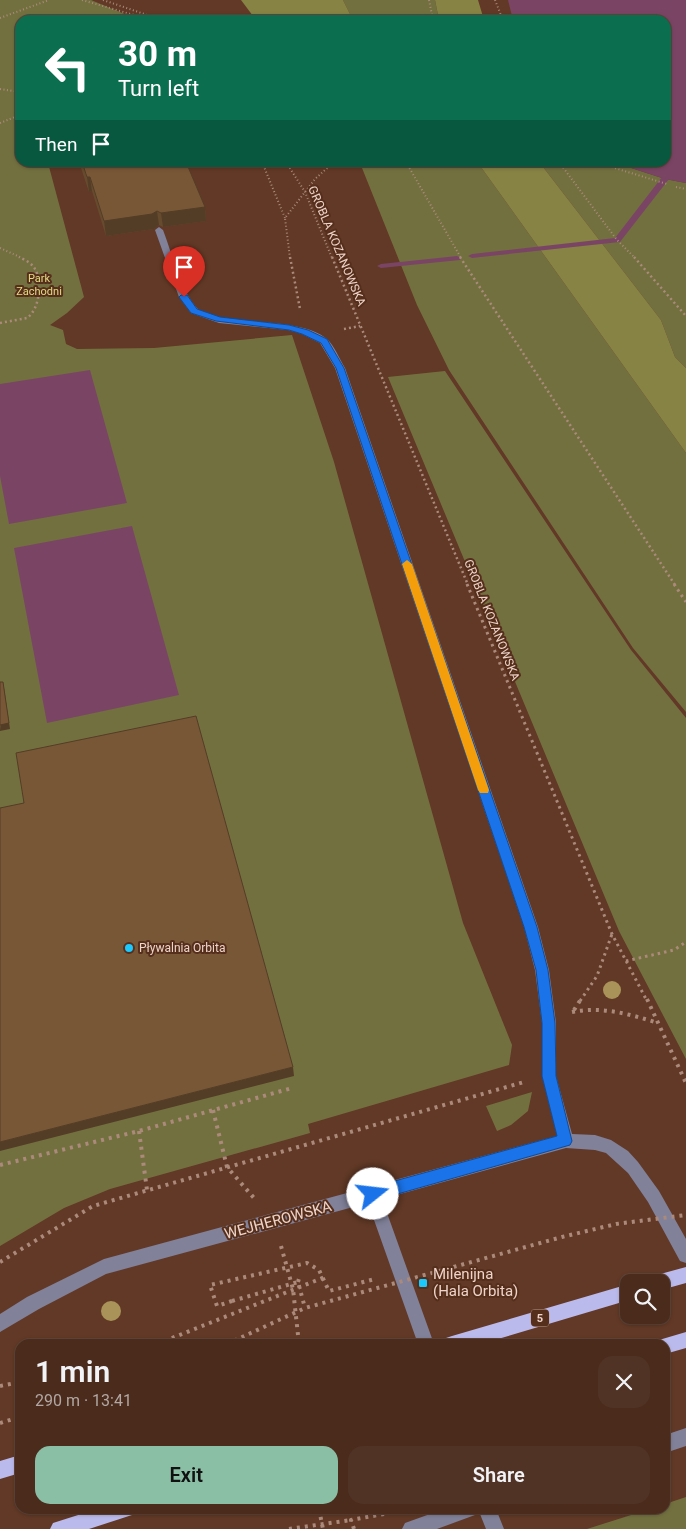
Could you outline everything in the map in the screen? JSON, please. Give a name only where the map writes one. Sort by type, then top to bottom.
[{"type":"main road","points":[[670,1279],[686,1275]]},
{"type":"main road","name":"5","points":[[469,1339],[620,1295]]},
{"type":"main road","points":[[670,1345],[686,1340]]},
{"type":"main road","points":[[0,1470],[15,1466]]},
{"type":"main road","points":[[59,1529],[109,1514]]},
{"type":"street","points":[[159,230],[184,297],[194,311],[219,320],[289,328],[305,332],[324,341],[340,368],[530,927],[542,970],[549,1023],[549,1076],[566,1141]]},
{"type":"street","name":"WEJHEROWSKA","points":[[0,1324],[33,1303],[104,1266],[566,1141],[590,1141],[610,1148],[624,1157],[638,1174],[686,1255]]},
{"type":"street","points":[[373,1194],[424,1339]]},
{"type":"street","points":[[670,1442],[686,1437]]},
{"type":"street","points":[[411,1529],[454,1514]]},
{"type":"street","points":[[489,1514],[495,1529]]},
{"type":"path","points":[[0,18],[49,0]]},
{"type":"path","points":[[82,0],[134,15]]},
{"type":"path","points":[[103,0],[147,15]]},
{"type":"path","points":[[428,0],[432,15]]},
{"type":"path","points":[[496,0],[500,15]]},
{"type":"path","points":[[0,89],[15,91]]},
{"type":"path","points":[[0,123],[15,117]]},
{"type":"path","points":[[264,167],[285,218],[291,268],[305,332]]},
{"type":"path","name":"GROBLA KOZANOWSKA","points":[[289,167],[306,192],[612,934],[659,1023],[686,1083]]},
{"type":"path","points":[[285,218],[315,179],[328,167]]},
{"type":"path","points":[[409,167],[452,244],[686,602]]},
{"type":"path","points":[[563,167],[617,240],[649,272],[686,316]]},
{"type":"path","points":[[611,167],[667,184]]},
{"type":"path","points":[[676,187],[686,189]]},
{"type":"path","points":[[0,248],[30,263],[35,269],[39,288],[34,312],[29,317],[0,323]]},
{"type":"path","points":[[574,1011],[597,976],[612,934]]},
{"type":"path","points":[[626,961],[674,950],[686,942]]},
{"type":"path","points":[[549,1023],[574,1011],[601,1008],[624,1012],[659,1023]]},
{"type":"path","points":[[0,1262],[93,1206],[549,1076]]},
{"type":"path","points":[[0,1165],[139,1131],[292,1088]]},
{"type":"path","points":[[213,1110],[227,1167]]},
{"type":"path","points":[[139,1131],[147,1190]]},
{"type":"path","points":[[238,1339],[306,1308],[571,1235],[616,1224],[686,1215]]},
{"type":"path","points":[[298,1282],[217,1306],[210,1286],[307,1263],[314,1265],[325,1277],[329,1291],[402,1272]]},
{"type":"path","points":[[300,1275],[298,1282],[306,1308]]},
{"type":"path","points":[[174,1339],[325,1277]]},
{"type":"path","points":[[0,1386],[15,1383]]},
{"type":"path","points":[[0,1423],[15,1418]]},
{"type":"path","points":[[320,1514],[324,1529]]},
{"type":"path","points":[[289,1529],[384,1514]]},
{"type":"path","points":[[352,1520],[354,1529]]},
{"type":"green space","name":"Park Zachodni","points":[[0,0],[91,0],[127,15],[15,15],[15,167],[49,167],[84,297],[67,313],[50,325],[63,330],[66,344],[77,349],[154,348],[292,335],[334,462],[463,923],[512,1045],[509,1065],[308,1124],[310,1133],[110,1189],[64,1208],[0,1246]]},
{"type":"green space","points":[[343,0],[435,0],[438,15],[350,15]]},
{"type":"green space","points":[[362,167],[481,167],[686,453],[686,712],[633,648],[449,370],[417,305]]},
{"type":"green space","points":[[543,167],[628,167],[665,179],[686,183],[686,368],[675,357],[661,320]]},
{"type":"green space","points":[[445,371],[631,650],[686,718],[686,1059],[619,931],[388,377]]},
{"type":"green space","points":[[532,1092],[528,1111],[511,1125],[497,1131],[486,1106]]},
{"type":"green space","points":[[686,1497],[686,1529],[587,1529],[634,1514],[670,1514],[670,1502]]},
{"type":"shaded area","points":[[241,0],[343,0],[350,15],[252,15]]},
{"type":"shaded area","points":[[435,0],[478,0],[482,15],[438,15]]},
{"type":"shaded area","points":[[508,0],[686,0],[686,183],[665,179],[628,167],[671,167],[671,15],[512,15]]},
{"type":"shaded area","points":[[481,167],[543,167],[661,320],[675,357],[686,368],[686,453]]},
{"type":"shaded area","points":[[90,370],[127,503],[9,524],[0,476],[0,384]]},
{"type":"shaded area","points":[[132,526],[179,695],[47,723],[14,548]]},
{"type":"building","points":[[84,167],[188,167],[205,207],[161,213],[157,211],[152,214],[104,221],[90,177],[87,177]]},
{"type":"building","points":[[0,682],[3,682],[9,723],[0,725]]},
{"type":"building","name":"Pływalnia Orbita","points":[[196,716],[293,1067],[0,1142],[0,808],[24,803],[16,753]]},
{"type":"waterway","points":[[472,256],[617,240],[665,179]]},
{"type":"waterway","points":[[381,266],[457,258]]},
{"type":"slow traffic","points":[[407,564],[484,790]]},
{"type":"place","name":"Pływalnia Orbita","points":[[129,948]]},
{"type":"place","name":"Milenijna (Hala Orbita)","points":[[423,1283]]},
{"type":"route","points":[[184,297],[194,311],[219,320],[289,328],[305,332],[324,341],[340,368],[530,927],[542,970],[549,1023],[549,1076],[566,1141],[373,1194]]}]
